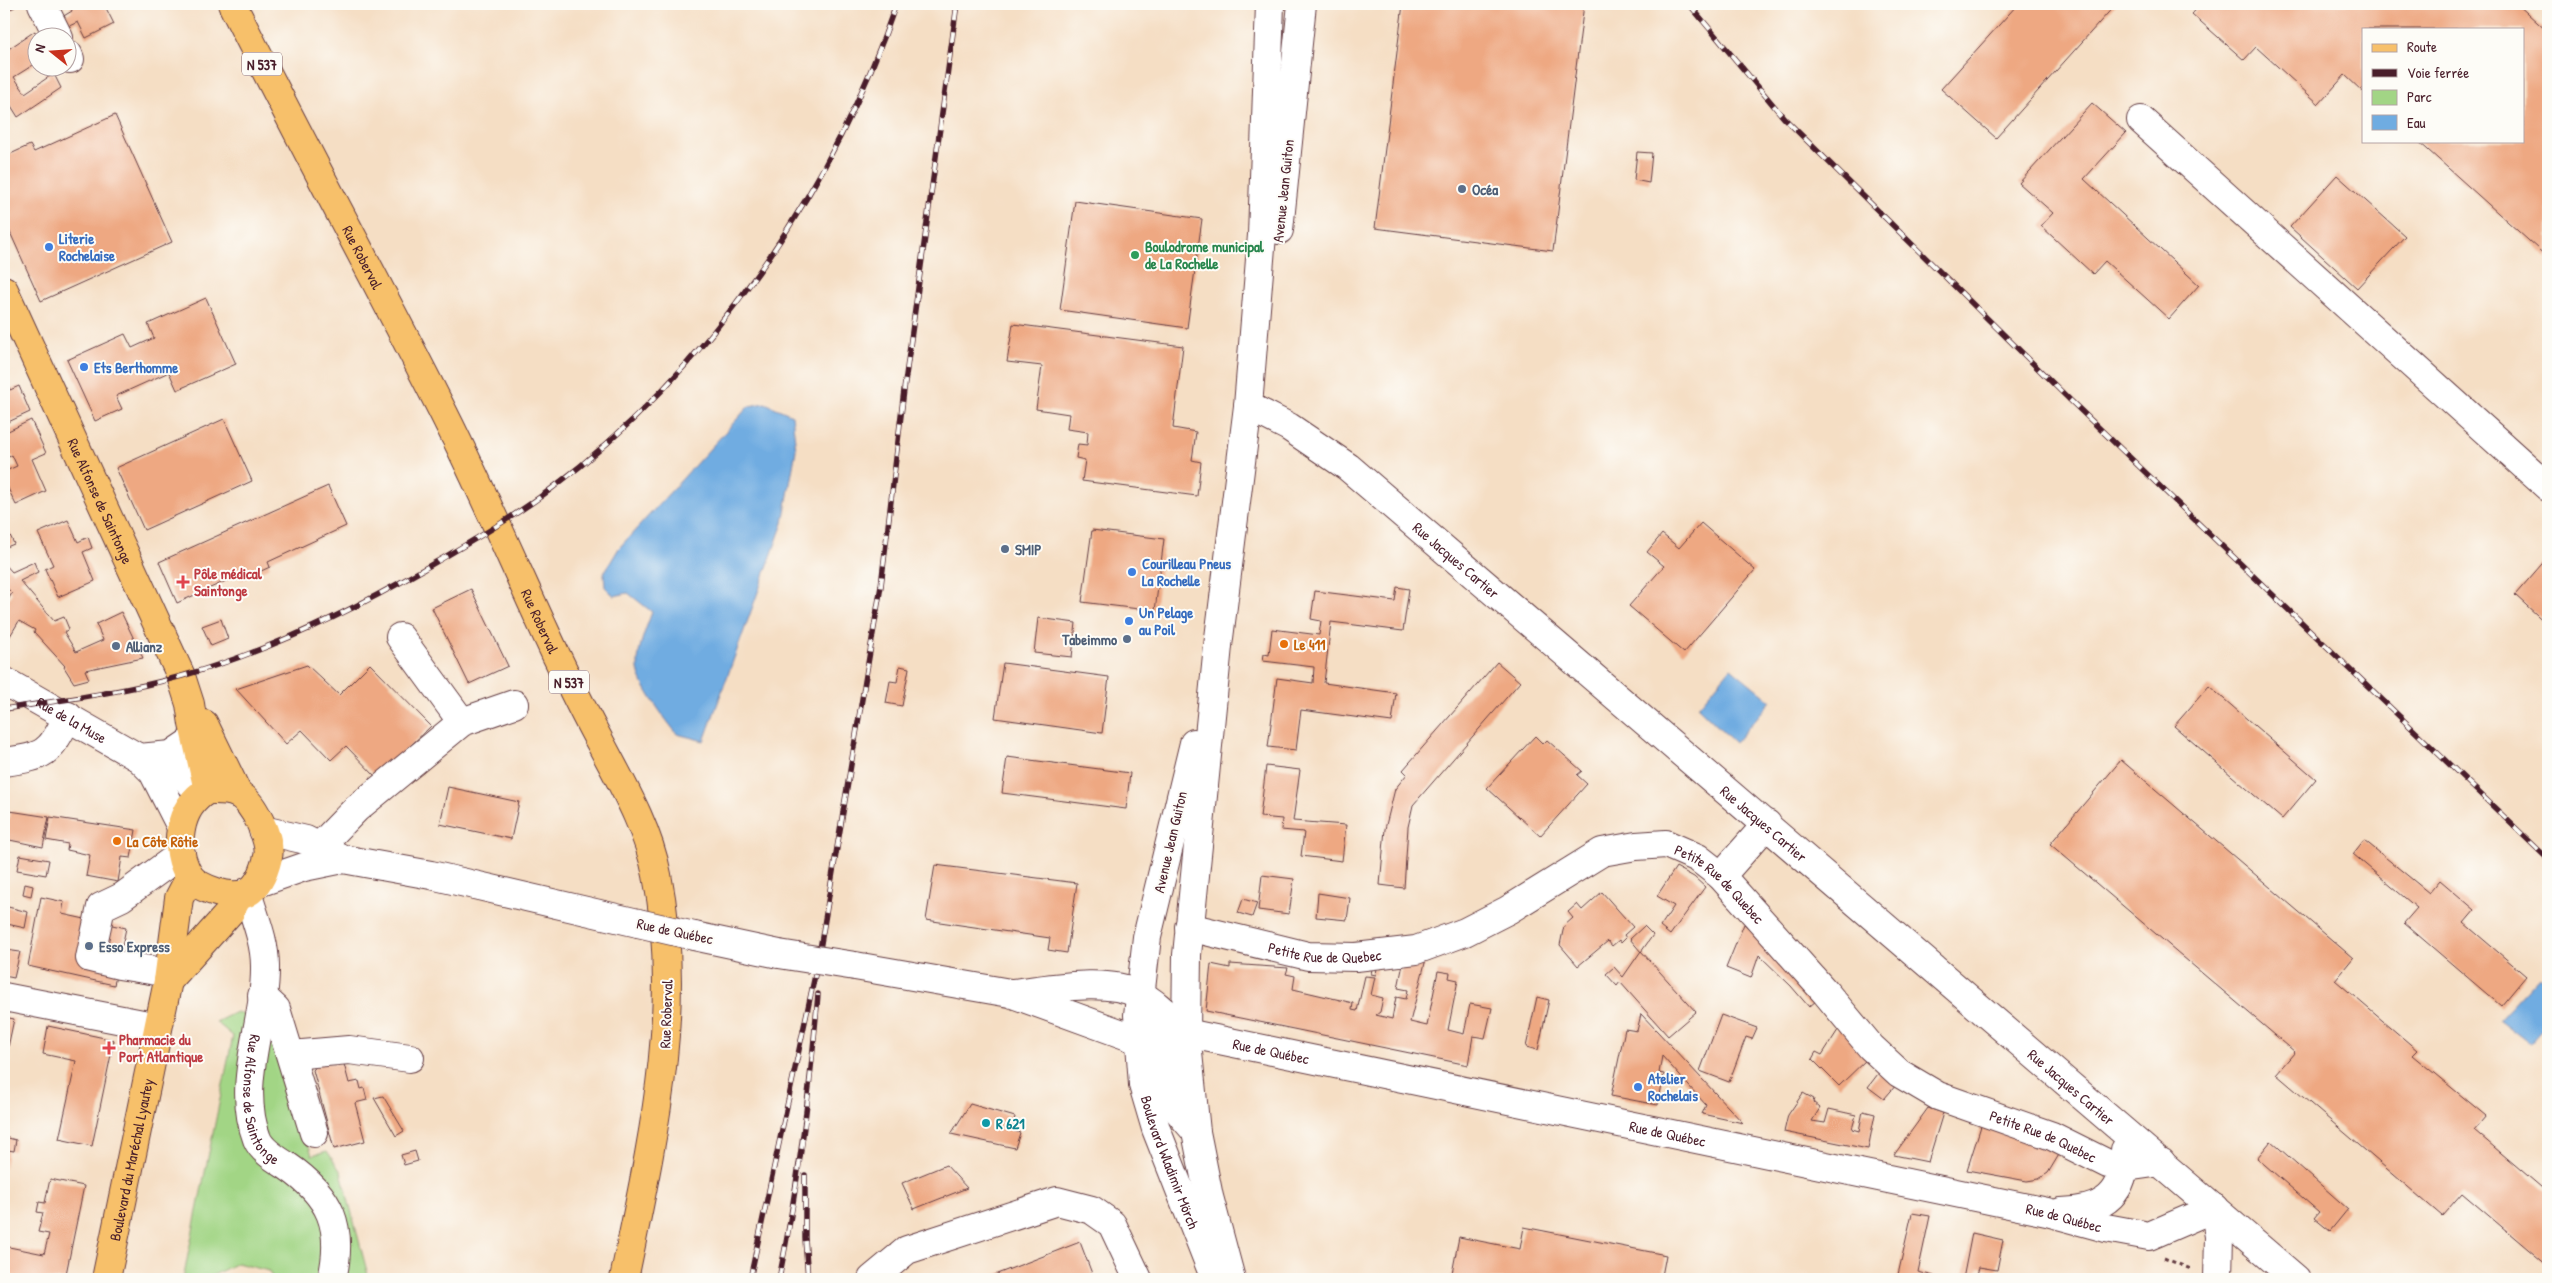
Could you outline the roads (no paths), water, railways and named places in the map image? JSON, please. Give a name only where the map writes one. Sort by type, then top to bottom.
[{"type":"main road","name":"Rue Roberval","points":[[232,4],[292,125],[440,407],[578,701],[626,792],[642,827],[657,872],[669,996],[663,1062],[652,1132],[624,1279]]},
{"type":"main road","name":"Rue Alfonse de Saintonge","points":[[4,290],[181,676],[194,726],[204,792]]},
{"type":"main road","name":"Rue Alfonse de Saintonge","points":[[194,726],[204,724],[238,794]]},
{"type":"main road","points":[[204,792],[238,794],[253,808],[263,830],[269,854],[248,890],[211,891],[198,885],[186,866],[181,827],[188,808],[204,792]]},
{"type":"main road","name":"Boulevard du Maréchal Lyautey","points":[[106,1279],[168,977],[179,898],[186,866]]},
{"type":"main road","name":"Boulevard du Maréchal Lyautey","points":[[168,977],[230,912],[248,890]]},
{"type":"street","points":[[42,4],[55,28]]},
{"type":"street","name":"Avenue Jean Guiton","points":[[1162,1030],[1189,927],[1218,646],[1248,406],[1262,235],[1270,4]]},
{"type":"street","name":"Avenue Jean Guiton","points":[[1248,406],[1278,244],[1302,4]]},
{"type":"street","points":[[1268,82],[1294,83]]},
{"type":"street","points":[[2141,120],[2548,487]]},
{"type":"street","name":"Rue Jacques Cartier","points":[[1248,406],[1289,428],[1348,467],[2214,1208]]},
{"type":"street","points":[[400,637],[462,722]]},
{"type":"street","name":"Avenue Jean Guiton","points":[[1162,1030],[1139,994],[1147,937],[1218,646]]},
{"type":"street","name":"Rue de la Muse","points":[[4,681],[149,758],[179,771],[204,792]]},
{"type":"street","points":[[319,847],[356,809],[462,722],[514,704]]},
{"type":"street","points":[[4,762],[36,757],[44,753],[52,746],[68,716]]},
{"type":"street","points":[[149,758],[170,755],[194,726]]},
{"type":"street","name":"Rue de la Muse","points":[[149,758],[153,772],[181,827]]},
{"type":"street","points":[[1721,876],[1767,824]]},
{"type":"street","name":"Rue de Québec","points":[[263,830],[306,840],[343,859],[431,875],[694,936],[779,954],[1010,993],[1162,1030],[2047,1212],[2106,1228],[2149,1236],[2214,1208]]},
{"type":"street","name":"Petite Rue de Quebec","points":[[1189,927],[1308,956],[1356,957],[1416,950],[1465,932],[1508,910],[1602,852],[1636,846],[1666,844],[1698,858],[1721,876],[1871,1046],[1899,1073],[1938,1096],[2052,1136],[2108,1164],[2126,1167],[2161,1162]]},
{"type":"street","name":"Rue de Québec","points":[[248,890],[304,867],[343,859]]},
{"type":"street","points":[[168,977],[90,958],[102,906],[186,866]]},
{"type":"street","name":"Rue Alfonse de Saintonge","points":[[248,890],[263,947],[265,966],[251,1060],[250,1117],[257,1141],[271,1156],[302,1177],[318,1191],[330,1209],[336,1232],[337,1257],[332,1279]]},
{"type":"street","name":"Rue de Québec","points":[[1010,993],[1082,985],[1106,986],[1139,994],[1162,1030]]},
{"type":"street","points":[[4,996],[158,1028]]},
{"type":"street","points":[[262,996],[276,1009],[314,1133]]},
{"type":"street","name":"Boulevard Wladimir Mörch","points":[[1162,1030],[1196,1132],[1209,1197],[1231,1279]]},
{"type":"street","name":"Boulevard Wladimir Mörch","points":[[1162,1030],[1144,1085],[1156,1129],[1215,1279]]},
{"type":"street","points":[[291,1055],[349,1050],[410,1058]]},
{"type":"street","points":[[2047,1212],[2081,1212],[2093,1209],[2110,1199],[2126,1167],[2125,1148],[2120,1127]]},
{"type":"street","points":[[872,1279],[906,1250],[1057,1201],[1092,1210],[1112,1224],[1138,1279]]},
{"type":"street","points":[[2207,1276],[2219,1235],[2214,1208]]},
{"type":"street","points":[[2214,1208],[2296,1279]]},
{"type":"water","points":[[765,403],[792,415],[796,450],[783,523],[704,741],[677,734],[648,693],[640,675],[638,661],[642,639],[652,612],[628,593],[614,596],[605,587],[604,573],[619,548],[749,406]]},
{"type":"water","points":[[1731,668],[1771,701],[1735,743],[1698,707]]},
{"type":"water","points":[[2539,976],[2548,985],[2548,1023],[2530,1043],[2499,1019]]},
{"type":"railway","points":[[4,709],[160,682],[213,666],[275,643],[366,601],[440,560],[489,531],[551,489],[609,442],[663,389],[713,332],[759,272],[801,208],[838,141],[870,73],[896,4]]},
{"type":"railway","points":[[750,1279],[818,961],[881,586],[904,390],[957,4]]},
{"type":"railway","points":[[1689,4],[1784,118],[2070,400],[2548,859]]},
{"type":"railway","points":[[779,1279],[803,1137],[818,994]]},
{"type":"railway","points":[[805,1175],[805,1238],[808,1279]]},
{"type":"place","name":"Océa","points":[[1462,189]]},
{"type":"place","name":"Literie Rochelaise","points":[[49,247]]},
{"type":"place","name":"Boulodrome municipal de La Rochelle","points":[[1135,255]]},
{"type":"place","name":"Ets Berthomme","points":[[84,367]]},
{"type":"place","name":"SMIP","points":[[1005,549]]},
{"type":"place","name":"Courilleau Pneus La Rochelle","points":[[1132,572]]},
{"type":"place","name":"Pôle médical Saintonge","points":[[183,582]]},
{"type":"place","name":"Un Pelage au Poil","points":[[1129,621]]},
{"type":"place","name":"Tabeimmo","points":[[1127,639]]},
{"type":"place","name":"Le 411","points":[[1284,644]]},
{"type":"place","name":"Allianz","points":[[116,646]]},
{"type":"place","name":"La Côte Rôtie","points":[[117,841]]},
{"type":"place","name":"Esso Express","points":[[89,946]]},
{"type":"place","name":"Pharmacie du Port Atlantique","points":[[109,1048]]},
{"type":"place","name":"Atelier Rochelais","points":[[1638,1087]]},
{"type":"place","name":"R 621","points":[[986,1123]]}]
